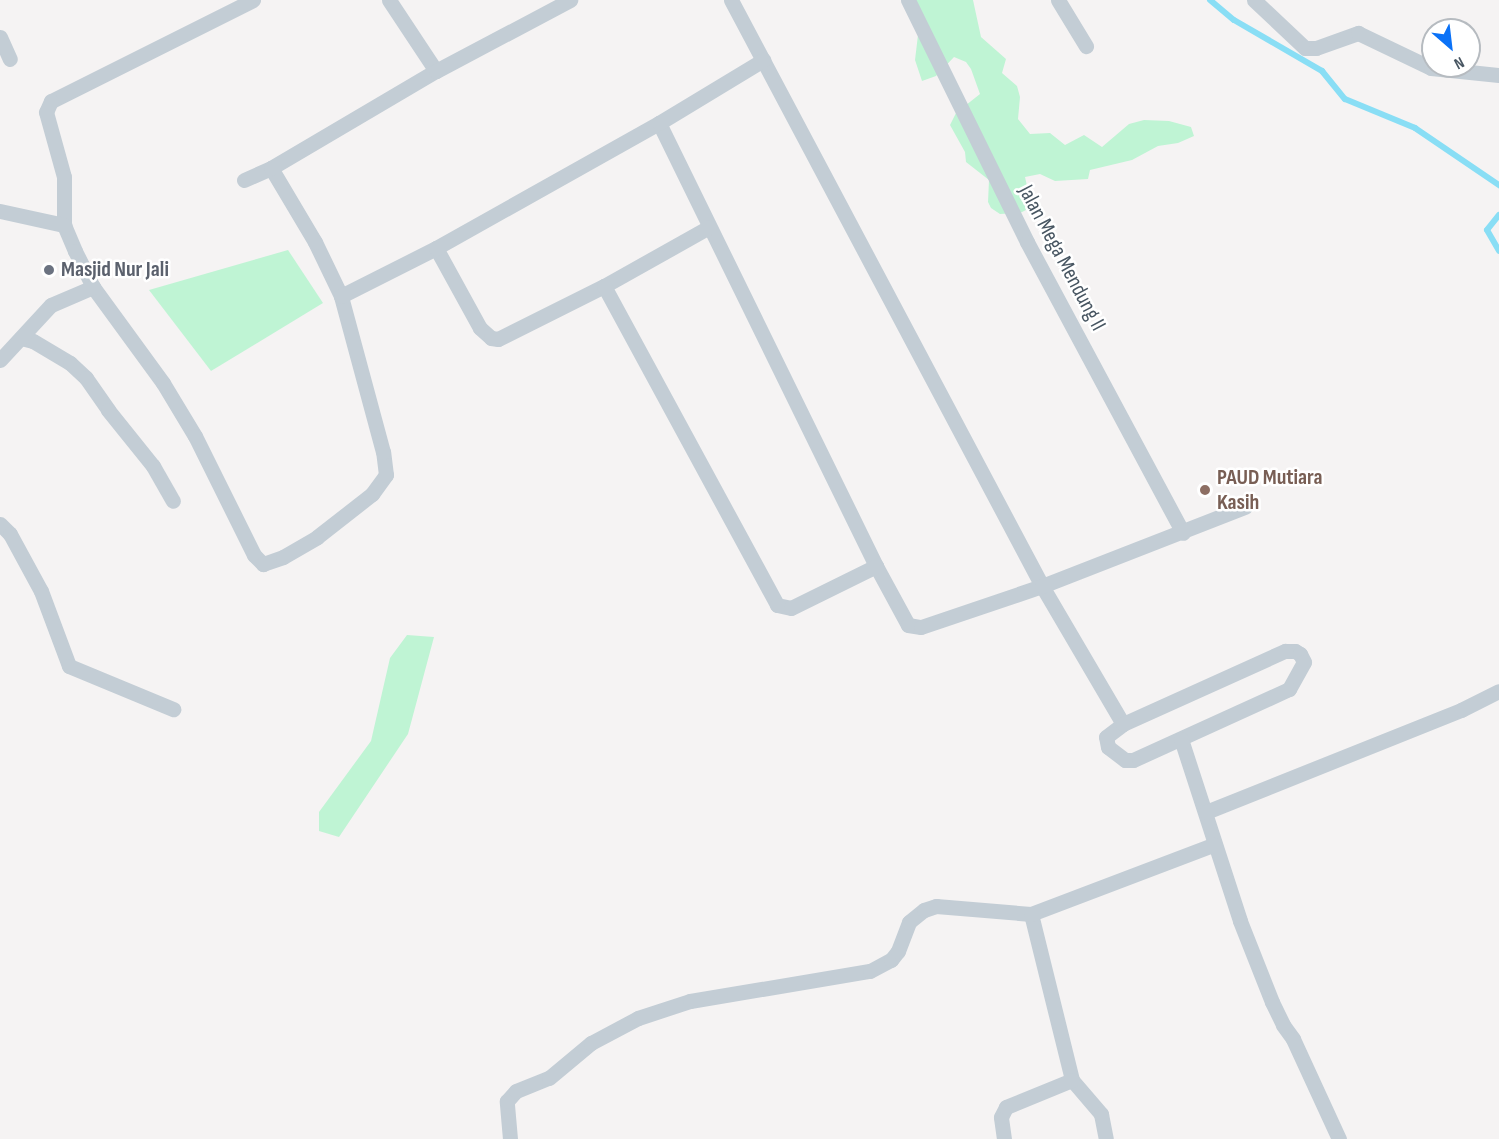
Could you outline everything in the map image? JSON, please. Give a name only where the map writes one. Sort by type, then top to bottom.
[{"type":"street","points":[[253,0],[61,96],[47,106],[46,117],[64,177],[64,225],[93,286],[163,383],[195,436],[254,555],[263,564],[283,557],[316,537],[372,494],[386,475],[383,452],[341,296],[315,242],[271,168]]},
{"type":"street","points":[[388,0],[436,70]]},
{"type":"street","points":[[244,180],[271,168],[436,70],[570,0]]},
{"type":"street","points":[[731,0],[1042,586],[1123,724]]},
{"type":"street","name":"Jalan Mega Mendung II","points":[[908,0],[1027,242],[1183,533]]},
{"type":"street","points":[[1058,0],[1086,46]]},
{"type":"street","points":[[1254,0],[1305,48],[1316,48],[1358,33],[1431,68],[1499,75]]},
{"type":"street","points":[[0,37],[10,59]]},
{"type":"street","points":[[341,296],[435,248],[659,123],[763,60]]},
{"type":"street","points":[[659,123],[903,620],[914,627],[921,627],[1042,586],[1245,507]]},
{"type":"street","points":[[0,211],[64,225]]},
{"type":"street","points":[[435,248],[480,328],[491,338],[498,339],[604,286],[709,227]]},
{"type":"street","points":[[0,360],[51,305],[93,286]]},
{"type":"street","points":[[604,286],[777,605],[791,608],[876,566]]},
{"type":"street","points":[[21,338],[33,341],[70,363],[86,378],[108,410],[153,466],[173,501]]},
{"type":"street","points":[[0,524],[10,534],[41,591],[69,666],[173,709]]},
{"type":"street","points":[[1291,650],[1300,654],[1304,662],[1289,689],[1133,760],[1125,760],[1108,747],[1106,737],[1123,724],[1278,653],[1291,650]]},
{"type":"street","points":[[1206,812],[1461,710],[1499,691]]},
{"type":"street","points":[[1181,739],[1206,812],[1213,845],[1272,1002],[1283,1026],[1293,1039],[1339,1139]]},
{"type":"street","points":[[510,1139],[507,1101],[516,1091],[549,1078],[591,1043],[638,1018],[690,1001],[870,971],[891,960],[898,951],[909,922],[916,914],[936,906],[1031,914],[1213,845]]},
{"type":"street","points":[[1031,914],[1072,1080],[1101,1114],[1106,1139]]},
{"type":"street","points":[[1004,1139],[1001,1117],[1006,1107],[1072,1080]]},
{"type":"green space","points":[[914,0],[973,0],[981,37],[1006,59],[1002,73],[1017,86],[1020,97],[1018,119],[1030,134],[1050,133],[1065,145],[1084,135],[1102,147],[1129,124],[1144,120],[1169,121],[1191,127],[1194,136],[1178,143],[1158,146],[1132,160],[1090,170],[1088,179],[1055,181],[1040,174],[1025,177],[1030,199],[1026,210],[1020,213],[1000,214],[991,208],[988,202],[989,180],[966,162],[965,152],[950,125],[956,113],[980,94],[971,69],[966,62],[954,57],[936,76],[922,81],[915,60],[918,35]]},
{"type":"green space","points":[[288,250],[323,303],[211,371],[149,290]]},
{"type":"green space","points":[[407,635],[434,637],[408,734],[339,837],[319,831],[319,812],[371,741],[390,658]]},
{"type":"waterway","points":[[1210,0],[1234,20],[1322,71],[1345,99],[1415,128],[1499,185]]},
{"type":"waterway","points":[[1499,215],[1487,230],[1499,251]]},
{"type":"place","name":"Masjid Nur Jali","points":[[49,270]]},
{"type":"place","name":"PAUD Mutiara Kasih","points":[[1205,490]]}]
